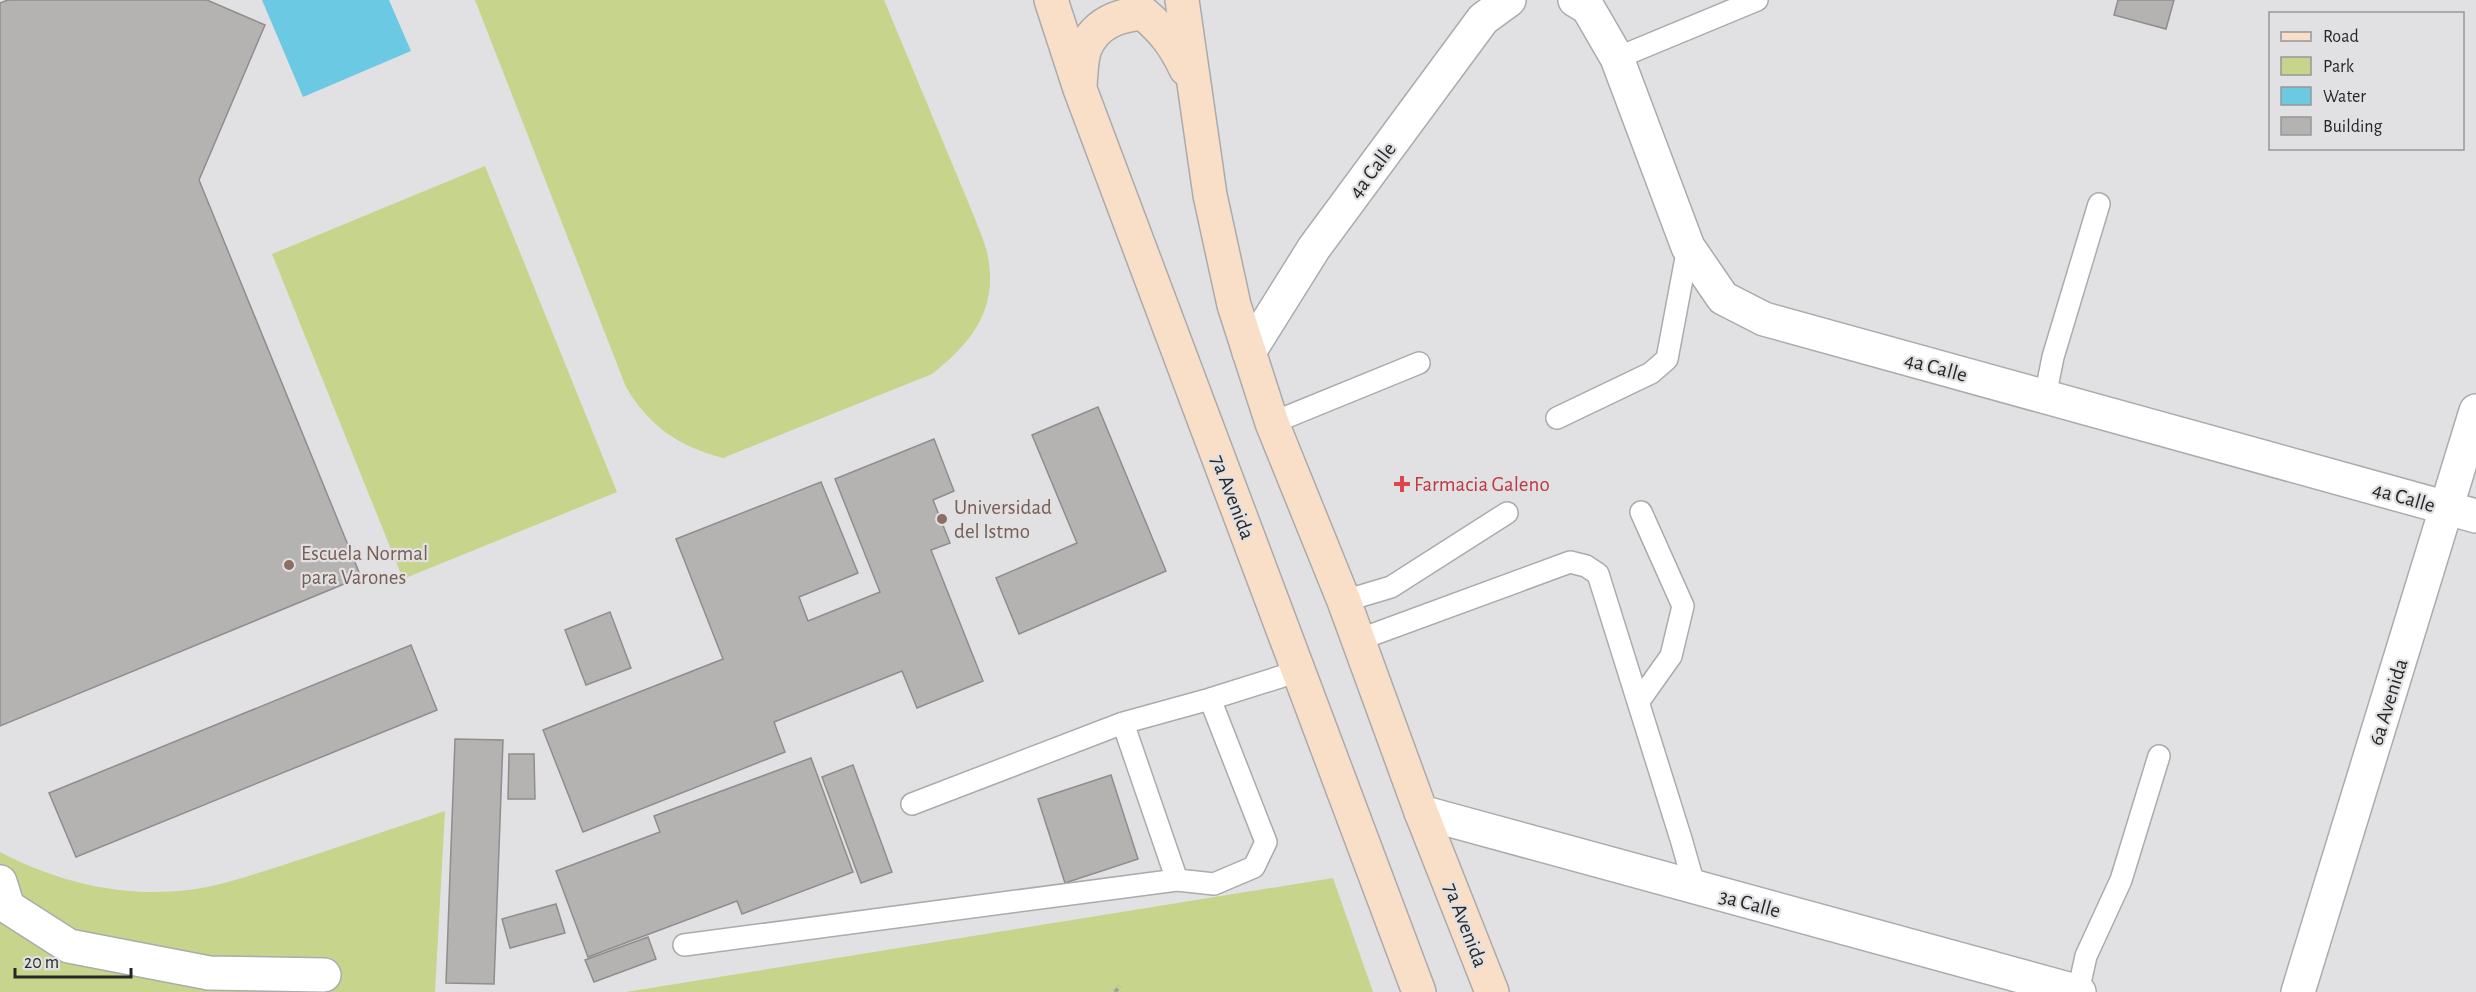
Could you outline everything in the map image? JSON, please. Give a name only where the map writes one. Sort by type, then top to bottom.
[{"type":"main road","name":"7a Avenida","points":[[1051,0],[1080,89],[1419,992]]},
{"type":"main road","name":"7a Avenida","points":[[1182,0],[1210,195],[1234,305],[1272,423],[1344,601],[1421,812],[1492,992]]},
{"type":"main road","points":[[1080,89],[1085,49],[1100,27],[1122,15],[1143,13],[1163,30],[1176,48],[1194,84]]},
{"type":"street","name":"4a Calle","points":[[1249,352],[1314,248],[1483,20],[1509,0]]},
{"type":"street","name":"4a Calle","points":[[1575,0],[1588,8],[1617,58],[1688,247],[1723,298],[1764,319],[2462,513]]},
{"type":"street","name":"6a Avenida","points":[[2298,992],[2462,513],[2476,411]]},
{"type":"street","name":"3a Calle","points":[[1421,812],[2078,992]]},
{"type":"street","points":[[0,882],[8,907],[69,946],[209,973],[324,975]]},
{"type":"lane","points":[[1617,58],[1757,0]]},
{"type":"lane","points":[[2045,397],[2053,357],[2099,204]]},
{"type":"lane","points":[[1557,418],[1651,373],[1667,359],[1688,247]]},
{"type":"lane","points":[[1272,423],[1419,363]]},
{"type":"lane","points":[[1639,701],[1671,656],[1683,606],[1641,512]]},
{"type":"lane","points":[[1344,601],[1391,587],[1507,513]]},
{"type":"lane","points":[[1358,640],[1570,562],[1586,566],[1598,574],[1695,888]]},
{"type":"lane","points":[[912,804],[1123,723],[1299,671]]},
{"type":"lane","points":[[684,945],[1177,880],[1214,884],[1254,867],[1266,842],[1210,699]]},
{"type":"lane","points":[[1123,723],[1177,880]]},
{"type":"lane","points":[[2078,992],[2086,956],[2121,880],[2159,756]]},
{"type":"path","points":[[1115,992],[1120,986]]},
{"type":"green space","points":[[475,0],[884,0],[987,252],[990,276],[989,293],[978,324],[959,350],[932,374],[723,458],[692,448],[666,433],[644,413],[626,387]]},
{"type":"green space","points":[[485,166],[617,492],[403,579],[272,254]]},
{"type":"green space","points":[[445,811],[435,992],[0,992],[0,852],[49,873],[100,887],[127,891],[180,891],[246,877]]},
{"type":"green space","points":[[1333,878],[1373,992],[626,992]]},
{"type":"water","points":[[262,0],[389,0],[411,51],[303,97]]},
{"type":"building","name":"Escuela Normal para Varones","points":[[8,0],[207,0],[265,25],[199,180],[361,577],[0,726],[0,3]]},
{"type":"building","points":[[2118,0],[2174,0],[2166,29],[2114,15]]},
{"type":"building","points":[[1098,407],[1166,571],[1019,634],[996,578],[1077,543],[1032,435]]},
{"type":"building","points":[[934,439],[954,491],[933,500],[950,543],[931,550],[983,681],[917,708],[902,671],[774,722],[785,752],[583,832],[543,730],[723,659],[676,539],[821,482],[858,573],[799,597],[808,621],[880,592],[835,479]]},
{"type":"building","points":[[610,612],[631,668],[586,685],[565,630]]},
{"type":"building","points":[[411,645],[437,710],[76,857],[49,793]]},
{"type":"building","points":[[455,739],[503,740],[494,984],[446,983]]},
{"type":"building","points":[[509,754],[534,754],[535,799],[508,799]]},
{"type":"building","points":[[811,758],[853,872],[742,914],[737,901],[588,957],[556,871],[660,832],[654,816]]},
{"type":"building","points":[[853,765],[892,872],[861,883],[822,777]]},
{"type":"building","points":[[1111,775],[1138,859],[1065,883],[1038,799]]},
{"type":"building","points":[[556,904],[565,933],[510,948],[502,919]]},
{"type":"building","points":[[648,937],[656,959],[594,982],[585,960]]},
{"type":"place","name":"Farmacia Galeno","points":[[1402,484]]},
{"type":"place","name":"Universidad del Istmo","points":[[942,519]]},
{"type":"place","name":"Escuela Normal para Varones","points":[[289,565]]}]
